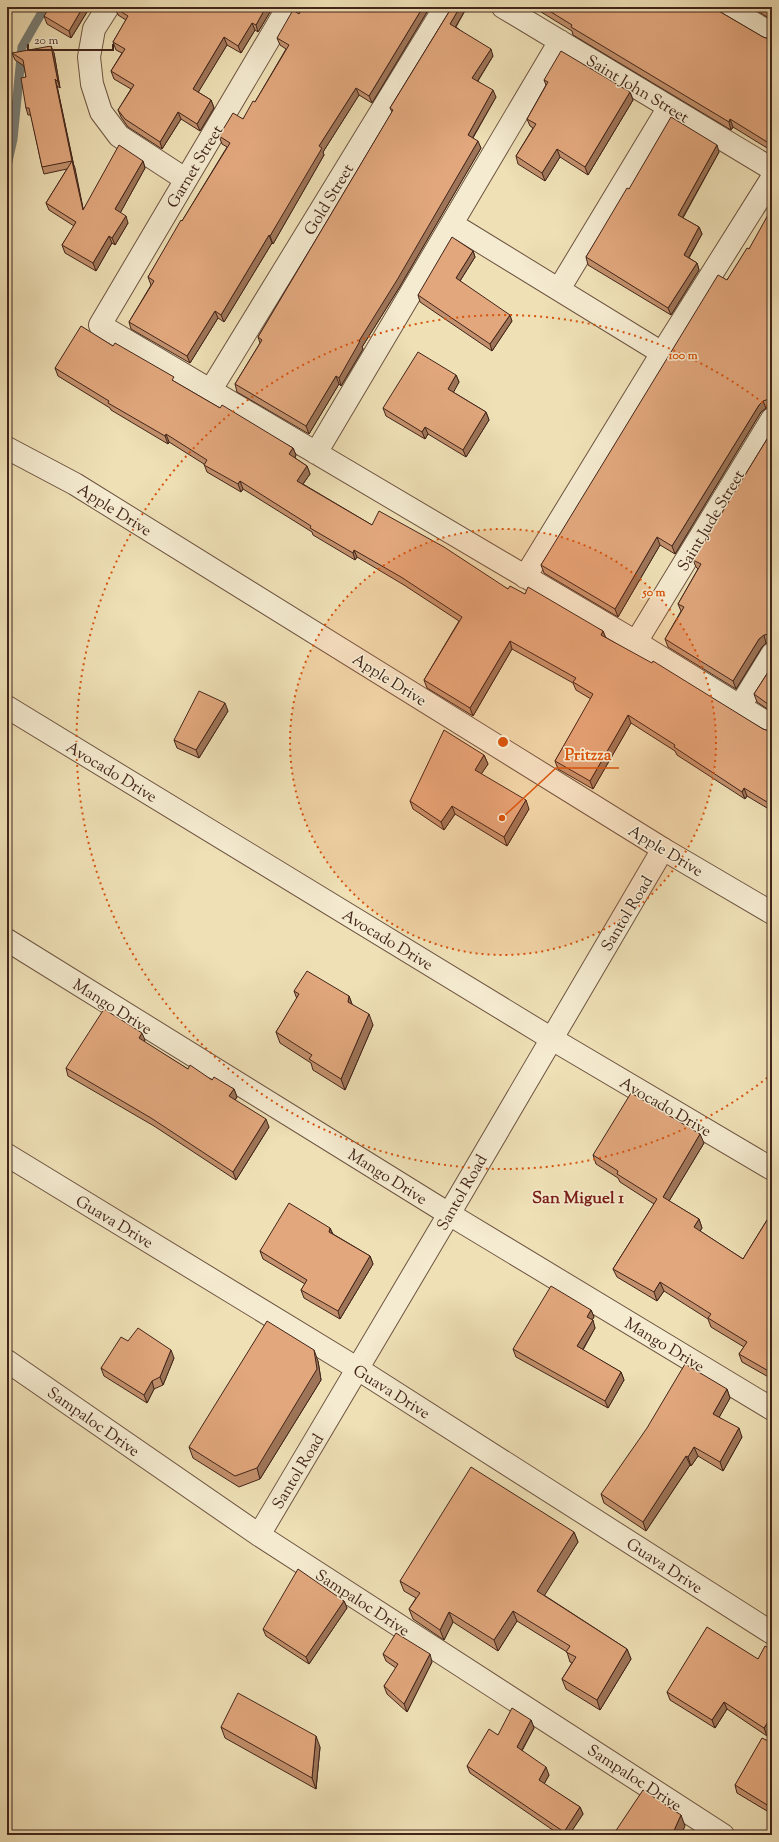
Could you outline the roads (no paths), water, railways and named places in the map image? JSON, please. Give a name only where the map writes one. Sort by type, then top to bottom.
[{"type":"street","points":[[108,7],[94,29],[89,57],[92,84],[101,112],[119,136],[185,180]]},
{"type":"street","name":"Garnet Street","points":[[210,391],[100,325],[288,7]]},
{"type":"street","name":"Gold Street","points":[[210,391],[445,7]]},
{"type":"street","name":"Saint John Street","points":[[503,7],[772,168]]},
{"type":"street","points":[[726,7],[772,34]]},
{"type":"street","points":[[316,453],[560,41]]},
{"type":"street","points":[[559,289],[669,106]]},
{"type":"street","points":[[526,577],[662,353],[772,178]]},
{"type":"street","points":[[452,224],[662,353]]},
{"type":"street","points":[[210,391],[636,642],[772,726]]},
{"type":"street","name":"Saint Jude Street","points":[[636,642],[772,419]]},
{"type":"street","name":"Apple Drive","points":[[7,448],[75,484],[664,849],[772,913]]},
{"type":"street","points":[[740,706],[772,654]]},
{"type":"street","name":"Avocado Drive","points":[[7,707],[552,1039],[772,1169]]},
{"type":"street","name":"Santol Road","points":[[259,1535],[664,849]]},
{"type":"street","name":"Mango Drive","points":[[7,940],[449,1214],[772,1408]]},
{"type":"street","name":"Guava Drive","points":[[7,1155],[358,1369],[772,1633]]},
{"type":"street","name":"Sampaloc Drive","points":[[7,1362],[259,1535],[722,1835]]},
{"type":"waterway","points":[[7,166],[13,139],[22,47],[45,7]]},
{"type":"place","name":"Pritzza","points":[[502,818]]},
{"type":"district","name":"San Miguel 1","points":[[578,1197]]}]
